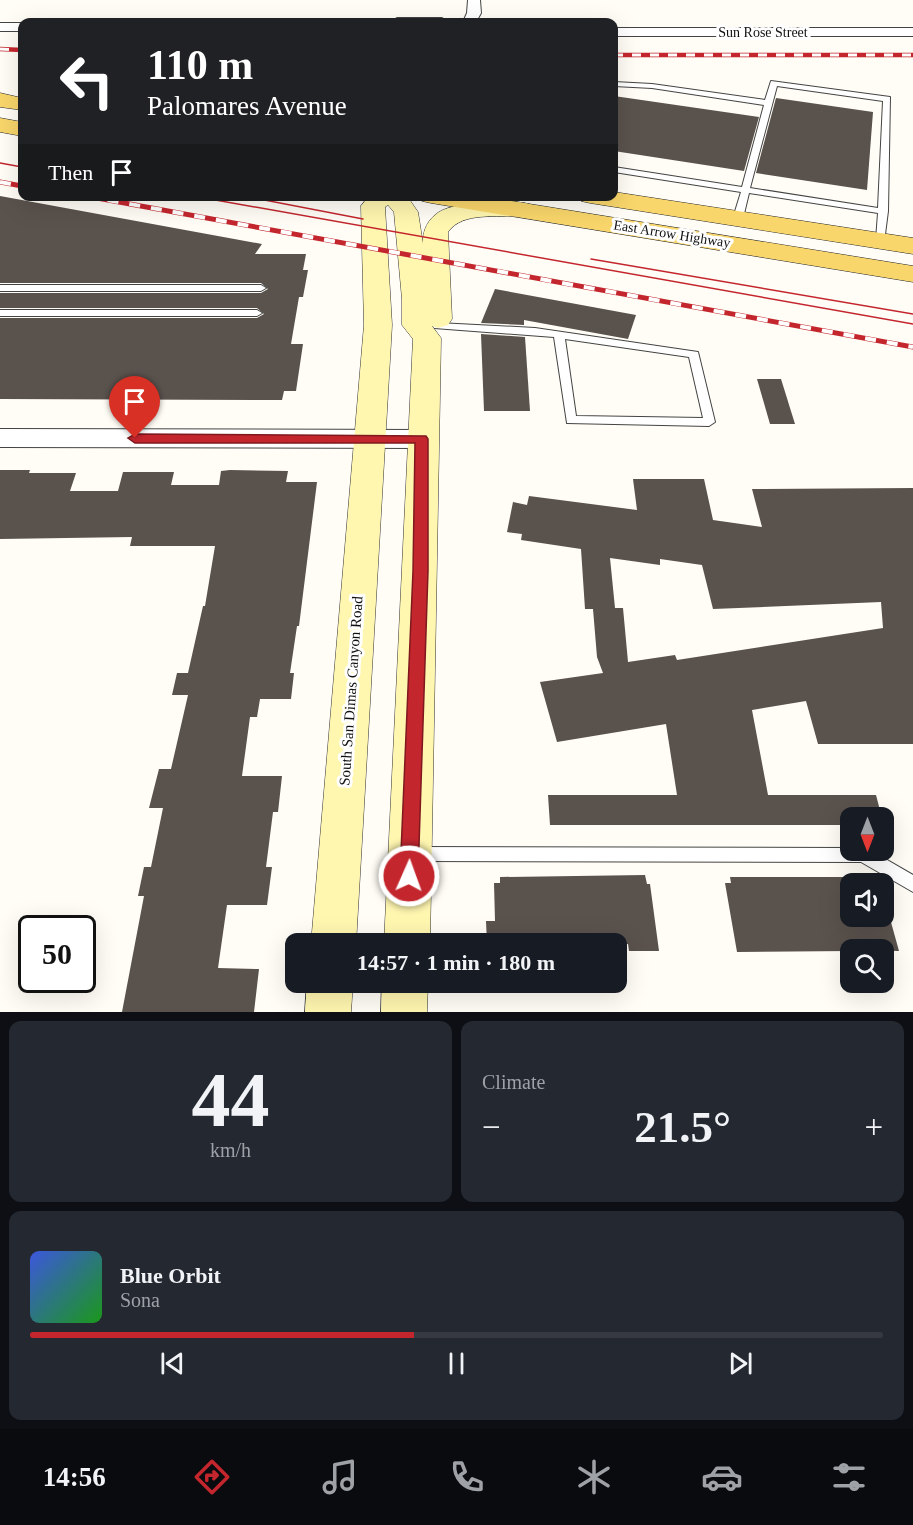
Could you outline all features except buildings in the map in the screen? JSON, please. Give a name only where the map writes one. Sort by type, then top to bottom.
[{"type":"main road","points":[[0,100],[18,103]]},
{"type":"main road","points":[[0,125],[18,128]]},
{"type":"main road","name":"East Arrow Highway","points":[[618,200],[913,246]]},
{"type":"main road","name":"South San Dimas Canyon Road","points":[[334,933],[378,324],[373,206],[378,201]]},
{"type":"main road","points":[[398,201],[406,212],[416,299],[416,325],[432,332]]},
{"type":"main road","name":"East Arrow Highway","points":[[465,201],[913,274]]},
{"type":"main road","points":[[407,933],[420,571],[422,439],[432,332],[435,232],[447,218],[457,214],[520,209]]},
{"type":"main road","points":[[328,1012],[329,993]]},
{"type":"main road","points":[[404,1012],[405,993]]},
{"type":"street","points":[[472,18],[474,0]]},
{"type":"street","points":[[0,26],[18,27]]},
{"type":"street","name":"Sun Rose Street","points":[[618,32],[913,32]]},
{"type":"street","points":[[0,438],[422,439]]},
{"type":"lane","points":[[618,84],[652,86],[769,103]]},
{"type":"lane","points":[[738,219],[774,84],[887,99],[880,240]]},
{"type":"lane","points":[[618,171],[883,211]]},
{"type":"lane","points":[[0,288],[261,288]]},
{"type":"lane","points":[[0,313],[257,313]]},
{"type":"lane","points":[[432,332],[559,334],[694,354],[710,422],[572,420],[559,334]]},
{"type":"lane","points":[[410,854],[863,855],[913,884]]},
{"type":"tram line","points":[[0,163],[18,166]]},
{"type":"tram line","points":[[221,201],[913,324]]},
{"type":"tram line","points":[[269,201],[363,219]]},
{"type":"tram line","points":[[591,259],[913,314]]},
{"type":"railway","points":[[0,49],[18,50]]},
{"type":"railway","points":[[618,55],[913,55]]},
{"type":"railway","points":[[0,182],[18,185]]},
{"type":"railway","points":[[113,201],[913,347]]},
{"type":"route","points":[[135,438],[422,439],[420,571],[409,876]]}]
